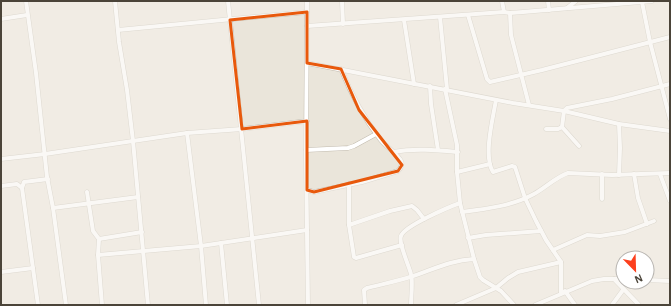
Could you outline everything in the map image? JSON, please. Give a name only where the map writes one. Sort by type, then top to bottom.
[{"type":"street","points":[[26,1],[48,179],[66,305]]},
{"type":"street","points":[[115,1],[133,141],[148,305]]},
{"type":"street","points":[[228,1],[259,305]]},
{"type":"street","points":[[307,1],[306,150],[308,305]]},
{"type":"street","points":[[342,1],[343,24]]},
{"type":"street","points":[[502,1],[504,12]]},
{"type":"street","points":[[548,1],[549,10]]},
{"type":"street","points":[[567,8],[576,1]]},
{"type":"street","points":[[307,26],[504,12],[510,13],[652,1]]},
{"type":"street","points":[[642,2],[650,42],[670,119]]},
{"type":"street","points":[[118,30],[307,12]]},
{"type":"street","points":[[510,13],[511,35],[529,105]]},
{"type":"street","points":[[1,19],[27,15]]},
{"type":"street","points":[[468,15],[488,81],[521,75],[670,37]]},
{"type":"street","points":[[440,17],[446,89],[458,152],[457,172],[460,203],[468,238],[480,277],[486,283],[506,295],[514,305]]},
{"type":"street","points":[[404,20],[414,84]]},
{"type":"street","points":[[307,62],[496,100],[564,111],[619,124],[670,131]]},
{"type":"street","points":[[307,190],[314,192],[362,182],[398,171],[401,168],[402,161],[376,134],[354,101],[341,69]]},
{"type":"street","points":[[579,146],[562,127],[564,111],[567,108],[612,99],[670,84]]},
{"type":"street","points":[[430,86],[431,104],[438,150]]},
{"type":"street","points":[[496,100],[490,136],[490,164],[493,172],[512,166],[515,167],[525,198],[541,231],[561,262],[563,292],[575,305]]},
{"type":"street","points":[[1,159],[188,133],[242,129],[307,121]]},
{"type":"street","points":[[619,124],[619,174]]},
{"type":"street","points":[[546,129],[558,129],[562,127]]},
{"type":"street","points":[[188,133],[202,246],[206,305]]},
{"type":"street","points":[[306,150],[348,148],[376,134]]},
{"type":"street","points":[[393,152],[413,149],[458,152]]},
{"type":"street","points":[[457,172],[490,164]]},
{"type":"street","points":[[462,212],[491,209],[525,198],[563,175],[574,173],[670,173]]},
{"type":"street","points":[[602,174],[602,199]]},
{"type":"street","points":[[634,174],[638,198],[647,224]]},
{"type":"street","points":[[660,174],[670,201]]},
{"type":"street","points":[[38,305],[22,188],[24,182],[48,179]]},
{"type":"street","points":[[1,186],[18,184],[22,188]]},
{"type":"street","points":[[349,184],[349,225],[355,257],[402,245]]},
{"type":"street","points":[[87,192],[93,231],[99,238],[98,255],[102,305]]},
{"type":"street","points":[[53,208],[138,197]]},
{"type":"street","points":[[411,305],[412,276],[402,245],[400,237],[401,234],[405,230],[424,220],[460,203]]},
{"type":"street","points":[[349,225],[390,211],[412,206],[424,220]]},
{"type":"street","points":[[553,250],[587,236],[600,236],[625,232],[654,221]]},
{"type":"street","points":[[98,255],[202,246],[308,230]]},
{"type":"street","points":[[468,238],[486,235],[541,231]]},
{"type":"street","points":[[99,238],[142,232]]},
{"type":"street","points":[[221,243],[227,305]]},
{"type":"street","points":[[365,305],[364,290],[367,288],[412,276],[449,263],[474,260]]},
{"type":"street","points":[[456,305],[496,288],[518,272],[561,262]]},
{"type":"street","points":[[1,272],[33,268]]},
{"type":"street","points":[[535,305],[592,281],[614,279]]},
{"type":"street","points":[[655,280],[670,281]]},
{"type":"street","points":[[612,305],[623,290],[639,305]]},
{"type":"highlighted area","points":[[307,12],[307,63],[341,69],[359,110],[402,165],[398,171],[388,174],[314,192],[307,190],[307,121],[242,129],[230,20]]},
{"type":"shaded area","points":[[1,1],[670,1],[670,305],[1,305]]}]
